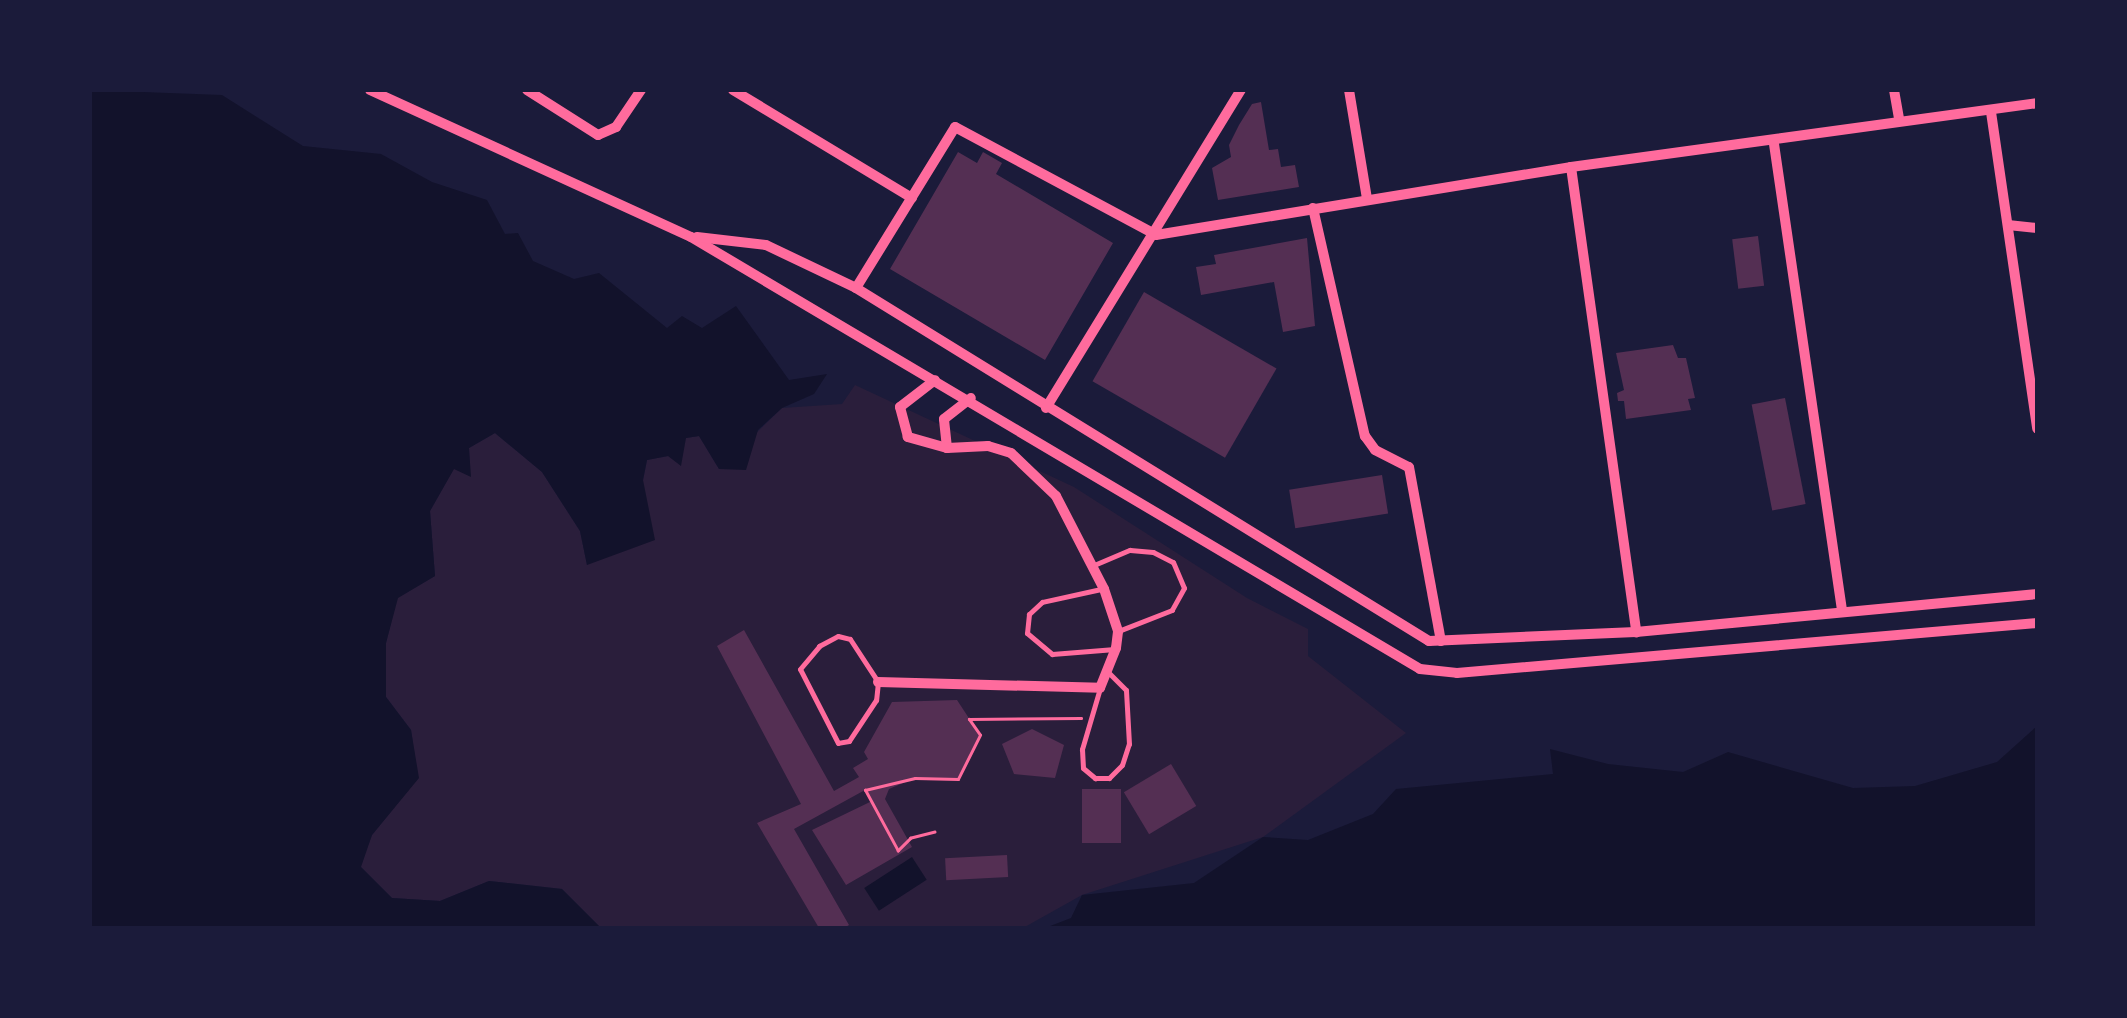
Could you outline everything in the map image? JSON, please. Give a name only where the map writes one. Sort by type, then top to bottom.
[{"type":"street","points":[[370,90],[691,237],[874,350],[971,398],[1420,669],[1457,673],[2037,623]]},
{"type":"street","points":[[527,90],[598,135],[616,126],[641,90]]},
{"type":"street","points":[[733,90],[912,198]]},
{"type":"street","points":[[1046,408],[1156,235],[1240,90]]},
{"type":"street","points":[[1349,90],[1366,199]]},
{"type":"street","points":[[1894,90],[1899,119]]},
{"type":"street","points":[[856,288],[954,127],[1156,235],[1571,167],[1774,144],[1899,119],[2037,104]]},
{"type":"street","points":[[1991,112],[2037,427]]},
{"type":"street","points":[[1774,144],[1842,612]]},
{"type":"street","points":[[1571,167],[1636,632]]},
{"type":"street","points":[[1313,208],[1365,436],[1375,450],[1409,467],[1442,640]]},
{"type":"street","points":[[2008,225],[2037,228]]},
{"type":"street","points":[[691,237],[766,245],[856,288],[1429,641],[1636,632],[2037,594]]},
{"type":"street","points":[[878,682],[1100,688],[1110,674],[1116,648],[1118,631],[1104,588],[1056,496],[1011,453],[988,446],[947,448],[908,437],[899,422],[909,394],[935,380]]},
{"type":"street","points":[[947,448],[944,420],[971,398]]},
{"type":"lane","points":[[1094,565],[1130,550],[1153,552],[1173,562],[1184,588],[1172,610],[1118,631]]},
{"type":"lane","points":[[1104,588],[1042,602],[1029,614],[1027,633],[1052,654],[1116,648]]},
{"type":"lane","points":[[838,636],[850,639],[878,682],[876,700],[849,741],[838,743],[800,669],[819,646],[838,636]]},
{"type":"lane","points":[[1100,688],[1083,768],[1109,778],[1122,766],[1129,744],[1126,690],[1110,674]]},
{"type":"path","points":[[934,832],[911,838],[898,852],[865,790],[916,778],[958,779],[980,735],[970,719],[1092,717]]},
{"type":"shaded area","points":[[90,90],[222,95],[303,146],[381,154],[432,182],[487,200],[505,234],[518,233],[533,261],[574,279],[599,273],[667,328],[682,316],[702,328],[736,306],[789,380],[827,374],[814,394],[782,408],[758,430],[746,470],[719,469],[699,436],[686,438],[681,466],[668,456],[647,460],[643,480],[655,540],[587,565],[580,531],[542,472],[495,433],[469,448],[471,477],[454,469],[430,511],[435,576],[398,598],[386,643],[386,697],[411,730],[419,778],[372,835],[361,867],[392,898],[440,901],[489,881],[562,889],[601,928],[90,928]]},
{"type":"shaded area","points":[[855,385],[1074,487],[1247,598],[1308,629],[1308,656],[1406,733],[1263,837],[1082,895],[1023,928],[601,928],[562,889],[489,881],[440,901],[392,898],[360,866],[372,835],[418,778],[411,730],[386,697],[386,643],[397,598],[435,576],[430,511],[454,468],[470,476],[469,448],[495,433],[542,472],[580,531],[587,565],[643,480],[647,460],[668,456],[686,438],[699,436],[719,469],[782,408],[842,404]]},
{"type":"shaded area","points":[[2037,726],[2037,928],[1045,928],[1071,918],[1082,895],[1194,883],[1263,837],[1308,840],[1373,814],[1396,789],[1553,774],[1550,749],[1608,764],[1683,772],[1728,752],[1853,788],[1915,786],[1997,762]]},
{"type":"shaded area","points":[[912,857],[927,880],[879,911],[864,888]]},
{"type":"building","points":[[1261,102],[1269,150],[1278,149],[1281,167],[1295,165],[1299,187],[1218,200],[1212,168],[1231,157],[1229,145],[1239,125],[1252,104]]},
{"type":"building","points":[[958,152],[977,163],[983,152],[1002,163],[996,174],[1113,243],[1045,360],[890,269]]},
{"type":"building","points":[[1758,236],[1764,286],[1738,289],[1732,239]]},
{"type":"building","points":[[1307,238],[1315,326],[1283,332],[1274,282],[1201,295],[1196,267],[1216,264],[1214,255]]},
{"type":"building","points":[[1144,292],[1277,368],[1225,458],[1092,381]]},
{"type":"building","points":[[1673,345],[1678,358],[1686,358],[1695,398],[1688,399],[1691,410],[1626,419],[1624,401],[1618,401],[1617,393],[1624,390],[1616,353]]},
{"type":"building","points":[[1785,398],[1806,504],[1772,511],[1752,404]]},
{"type":"building","points":[[1382,475],[1388,514],[1295,528],[1289,490]]},
{"type":"building","points":[[744,630],[834,791],[859,777],[853,768],[868,759],[864,752],[892,702],[957,700],[980,735],[958,779],[915,778],[889,789],[885,799],[912,847],[846,885],[812,830],[872,801],[865,790],[794,829],[849,925],[844,928],[819,928],[757,823],[801,804],[717,646]]},
{"type":"building","points":[[1032,729],[1064,745],[1055,778],[1014,774],[1002,744]]},
{"type":"building","points":[[1171,764],[1196,806],[1149,834],[1124,792]]},
{"type":"building","points":[[1082,789],[1121,789],[1121,843],[1082,843]]},
{"type":"building","points":[[1007,855],[1008,877],[946,880],[945,858]]}]
